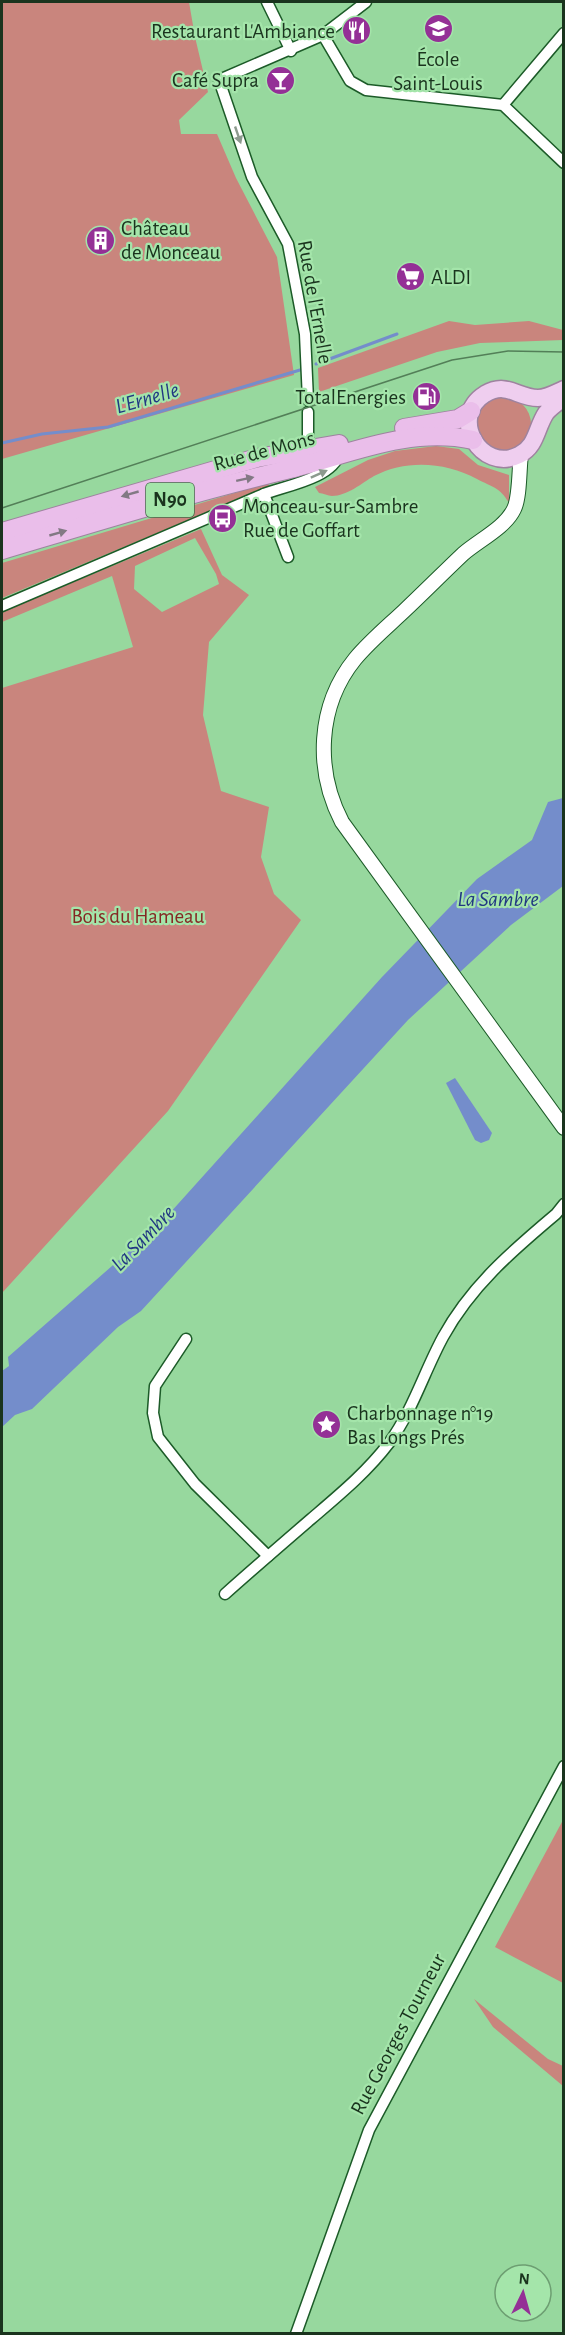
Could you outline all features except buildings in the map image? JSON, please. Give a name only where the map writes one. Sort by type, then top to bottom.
[{"type":"highway","name":"Rue de Mons","points":[[2,550],[233,482],[274,481],[306,457],[394,429],[458,419],[471,411]]},
{"type":"highway","name":"Rue de Mons","points":[[2,532],[257,458],[339,454],[391,441],[444,436],[472,440]]},
{"type":"main road","name":"Rue de Mons","points":[[471,411],[480,398],[495,390],[508,389],[536,398],[549,396],[564,388]]},
{"type":"main road","points":[[521,393],[535,409],[538,429]]},
{"type":"main road","points":[[513,457],[531,446],[545,415],[564,398]]},
{"type":"main road","points":[[471,411],[469,431],[472,440]]},
{"type":"main road","name":"Rue de Mons","points":[[472,440],[490,456],[513,457]]},
{"type":"street","points":[[267,2],[291,51],[323,35],[365,2]]},
{"type":"street","points":[[503,105],[564,33]]},
{"type":"street","points":[[323,35],[350,81],[366,90],[503,105],[564,164]]},
{"type":"street","name":"Rue de l'Ernelle","points":[[291,51],[219,80],[252,177],[288,244],[305,334],[308,399]]},
{"type":"street","points":[[291,484],[306,457],[308,412]]},
{"type":"street","points":[[2,606],[264,494],[274,481],[300,483],[330,469],[337,462],[339,454]]},
{"type":"street","points":[[513,457],[518,491],[515,508],[508,518],[463,554],[355,658],[339,684],[327,714],[323,746],[324,766],[332,801],[351,836],[564,1128]]},
{"type":"street","points":[[264,494],[288,557]]},
{"type":"street","points":[[225,1594],[354,1482],[375,1460],[401,1425],[442,1339],[473,1291],[501,1261],[561,1210]]},
{"type":"street","points":[[186,1339],[155,1386],[153,1413],[158,1437],[195,1484],[268,1556]]},
{"type":"street","name":"Rue Georges Tourneur","points":[[296,2334],[369,2130],[564,1766]]},
{"type":"green space","points":[[2,2],[189,2],[208,92],[179,120],[181,134],[217,134],[236,178],[277,257],[294,375],[2,459]]},
{"type":"green space","points":[[449,321],[475,325],[529,321],[563,330],[563,340],[480,343],[437,352],[319,392],[318,368]]},
{"type":"green space","points":[[499,397],[509,397],[523,405],[529,414],[531,424],[529,434],[523,443],[509,451],[499,451],[482,439],[477,429],[477,419],[489,402]]},
{"type":"green space","points":[[436,446],[459,449],[478,465],[509,475],[509,503],[495,488],[465,473],[439,466],[399,467],[374,476],[349,492],[338,495],[330,496],[319,493],[315,487],[368,460],[395,451]]},
{"type":"green space","points":[[268,483],[269,486],[2,598],[2,563]]},
{"type":"green space","name":"Bois du Hameau","points":[[201,529],[222,575],[249,595],[209,642],[203,715],[221,791],[269,807],[261,857],[274,894],[301,920],[168,1111],[2,1293],[2,688],[133,647],[112,576],[2,622],[2,612]],"holes":[[[195,538],[216,574],[219,584],[162,612],[134,589],[135,566]]]},
{"type":"green space","points":[[563,1820],[563,1983],[495,1947]]},
{"type":"green space","points":[[474,1999],[548,2059],[563,2066],[563,2086],[493,2027]]},
{"type":"water","name":"La Sambre","points":[[563,798],[563,886],[511,925],[408,1020],[141,1311],[118,1327],[32,1409],[15,1415],[2,1427],[2,1371],[9,1366],[8,1357],[160,1224],[382,977],[477,879],[532,840],[548,802]]},
{"type":"water","points":[[455,1078],[492,1133],[489,1140],[481,1143],[475,1140],[446,1083]]},
{"type":"waterway","name":"L'Ernelle","points":[[316,364],[397,334]]},
{"type":"waterway","name":"L'Ernelle","points":[[2,443],[42,434],[108,427],[300,370]]},
{"type":"tram line","points":[[2,508],[452,360],[508,351],[564,352]]},
{"type":"place","name":"École Saint-Louis","points":[[438,28]]},
{"type":"place","name":"Restaurant L'Ambiance","points":[[356,31]]},
{"type":"place","name":"Café Supra","points":[[280,80]]},
{"type":"place","name":"Château de Monceau","points":[[100,240]]},
{"type":"place","name":"ALDI","points":[[410,277]]},
{"type":"place","name":"TotalEnergies","points":[[427,397]]},
{"type":"place","name":"Monceau-sur-Sambre Rue de Goffart","points":[[222,518]]},
{"type":"place","name":"Charbonnage n°19 Bas Longs Prés","points":[[326,1425]]}]
